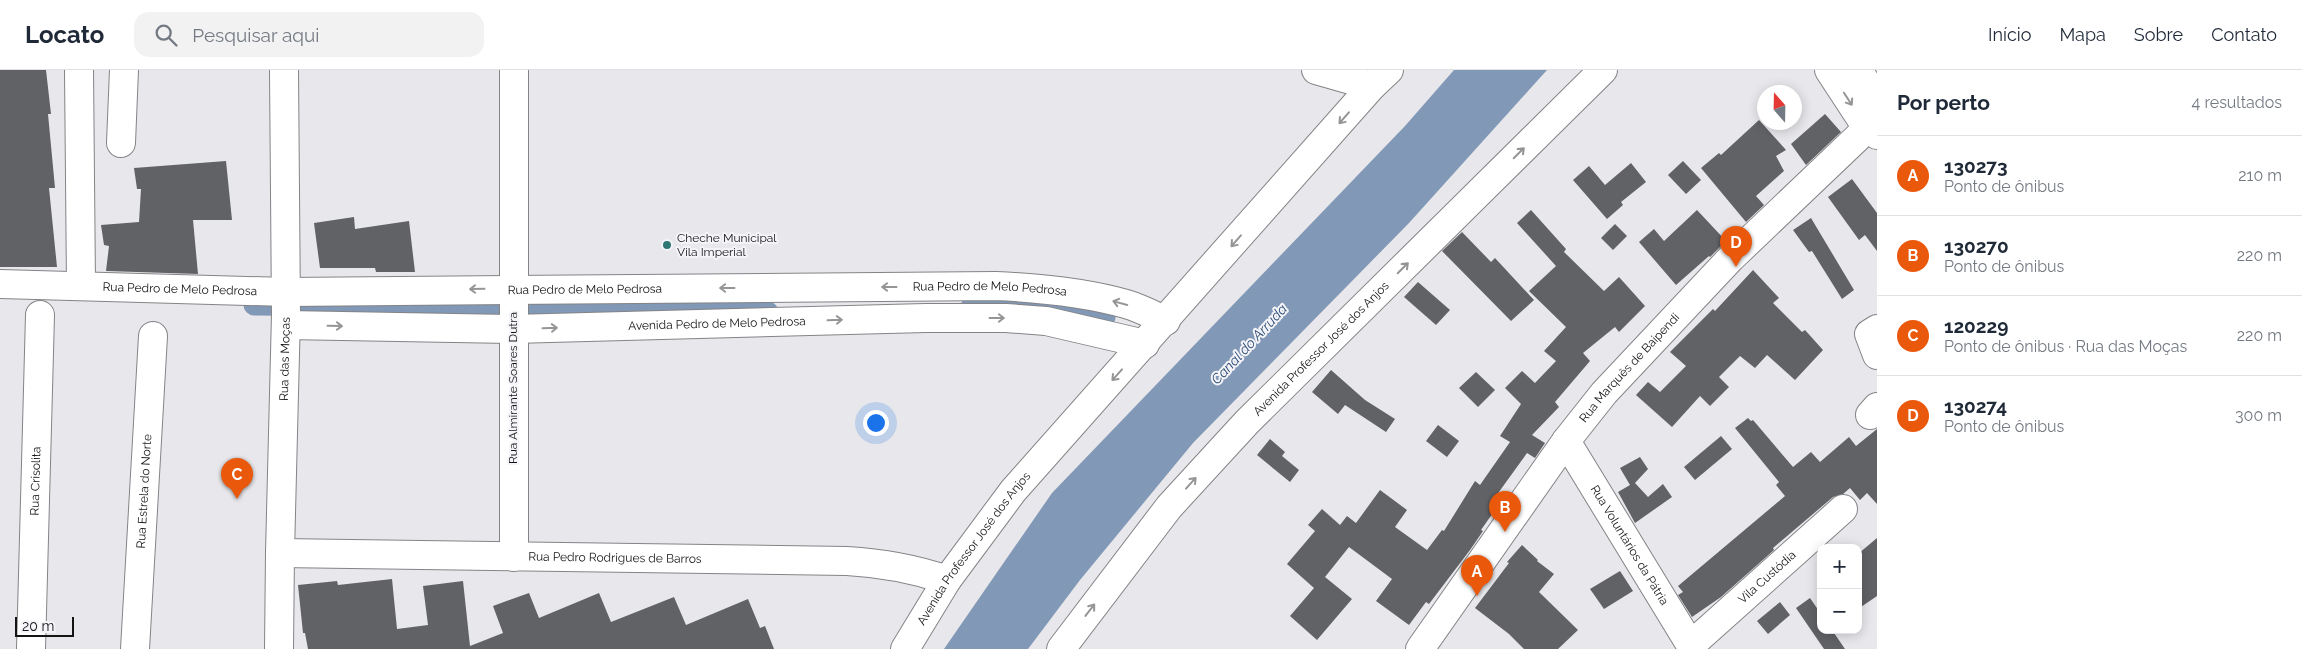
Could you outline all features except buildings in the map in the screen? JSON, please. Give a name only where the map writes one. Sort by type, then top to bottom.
[{"type":"street","points":[[79,70],[81,285]]},
{"type":"street","points":[[121,143],[124,70]]},
{"type":"street","name":"Rua das Moças","points":[[279,649],[286,307],[284,70]]},
{"type":"street","name":"Rua Almirante Soares Dutra","points":[[514,70],[514,557]]},
{"type":"street","points":[[1316,70],[1380,78]]},
{"type":"street","name":"Avenida Professor José dos Anjos","points":[[1071,645],[1170,507],[1247,422],[1603,70]]},
{"type":"street","points":[[1829,70],[1874,127]]},
{"type":"street","points":[[1858,70],[1877,99]]},
{"type":"street","name":"Avenida Professor José dos Anjos","points":[[905,649],[947,580],[1013,491],[1380,78]]},
{"type":"street","name":"Rua Marquês de Baipendi","points":[[1420,649],[1566,441],[1604,392],[1731,258],[1874,127]]},
{"type":"street","name":"Rua Pedro de Melo Pedrosa","points":[[0,284],[260,291],[286,307],[513,293],[986,286],[1044,288],[1128,305],[1166,321]]},
{"type":"street","name":"Avenida Pedro de Melo Pedrosa","points":[[286,307],[513,326],[1006,318],[1056,322],[1145,344]]},
{"type":"street","name":"Rua Crisolita","points":[[31,649],[40,315]]},
{"type":"street","points":[[1877,329],[1869,334],[1877,355]]},
{"type":"street","name":"Rua Estrela do Norte","points":[[135,649],[153,336]]},
{"type":"street","name":"Rua Voluntários da Pátria","points":[[1566,441],[1692,647]]},
{"type":"street","name":"Vila Custódia","points":[[1692,647],[1843,509]]},
{"type":"street","name":"Rua Pedro Rodrigues de Barros","points":[[280,553],[881,563],[911,568],[947,580]]},
{"type":"water","name":"Canal do Arruda","points":[[1454,70],[1547,70],[1409,223],[1193,443],[1080,580],[1028,649],[944,649],[1052,493],[1405,126]]},
{"type":"waterway","points":[[971,307],[1022,302],[1058,302],[1105,317]]},
{"type":"waterway","points":[[254,305],[732,309],[768,312]]},
{"type":"place","name":"Cheche Municipal Vila Imperial","points":[[667,245]]},
{"type":"place","name":"130274","points":[[1736,267]]},
{"type":"place","name":"120229","points":[[237,499]]},
{"type":"place","name":"130270","points":[[1505,532]]},
{"type":"place","name":"130273","points":[[1477,596]]}]
